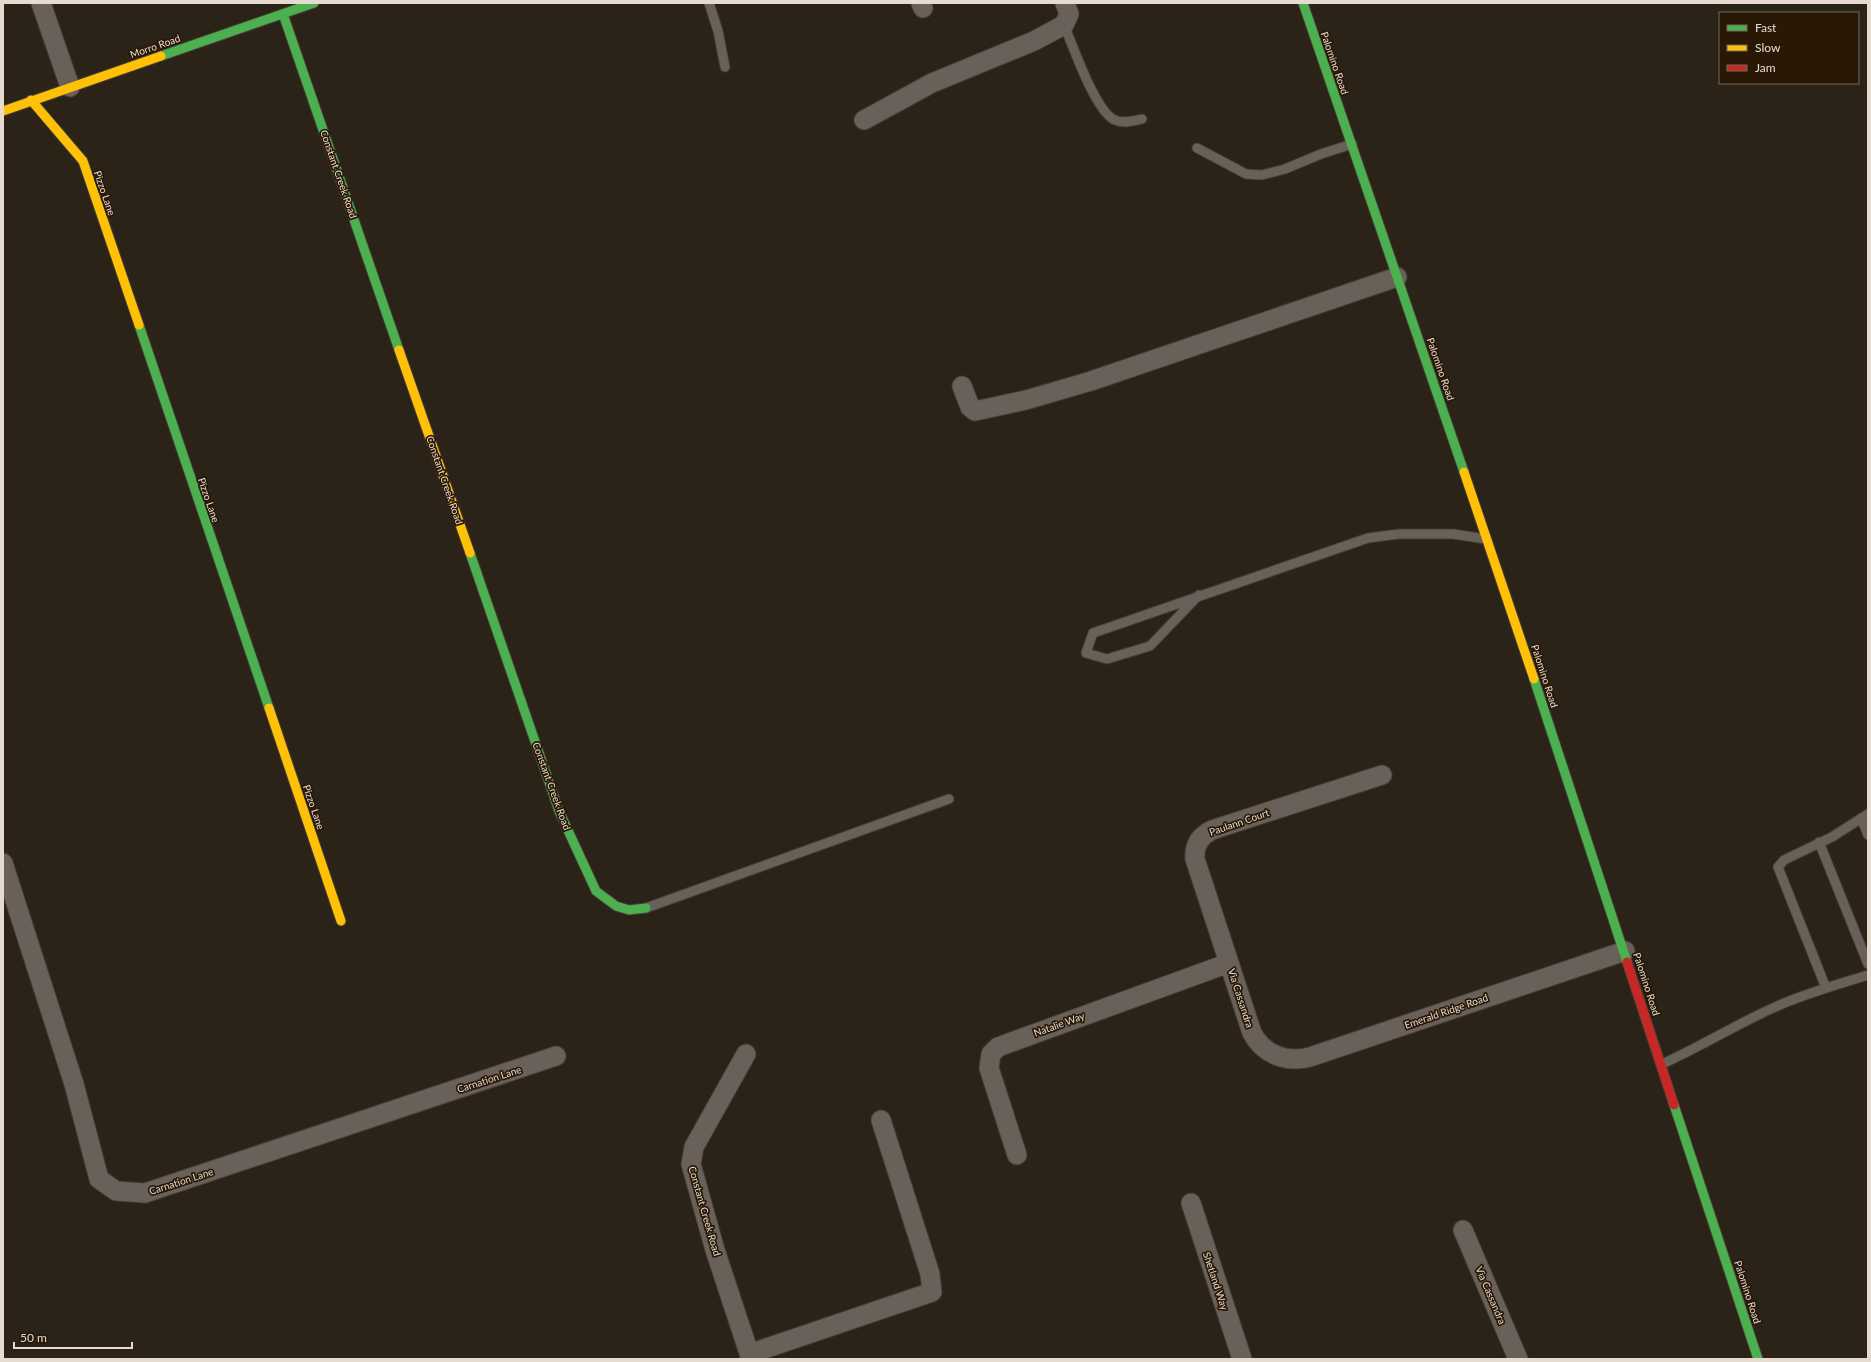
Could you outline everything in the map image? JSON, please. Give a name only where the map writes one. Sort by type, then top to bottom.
[{"type":"street","points":[[41,3],[70,87]]},
{"type":"street","name":"Morro Road","points":[[3,110],[314,3]]},
{"type":"street","points":[[864,120],[932,83],[1034,41],[1064,25],[1069,14],[1065,3]]},
{"type":"street","name":"Palomino Road","points":[[1303,3],[1487,539],[1625,951],[1758,1359]]},
{"type":"street","name":"Constant Creek Road","points":[[283,14],[560,811],[596,891],[616,906],[629,910],[646,908]]},
{"type":"street","name":"Pizzo Lane","points":[[31,100],[82,161],[341,921]]},
{"type":"street","points":[[962,386],[970,407],[975,411],[1026,400],[1091,381],[1397,277]]},
{"type":"street","name":"Paulann Court","points":[[1229,963],[1195,859],[1196,846],[1200,839],[1212,830],[1382,775]]},
{"type":"street","name":"Carnation Lane","points":[[3,863],[6,883],[74,1084],[99,1179],[116,1191],[145,1193],[556,1056]]},
{"type":"street","name":"Emerald Ridge Road","points":[[1268,1052],[1290,1059],[1310,1057],[1625,951]]},
{"type":"street","name":"Via Cassandra","points":[[1229,963],[1252,1033],[1268,1052]]},
{"type":"street","name":"Natalie Way","points":[[1017,1155],[989,1068],[991,1054],[998,1047],[1229,963]]},
{"type":"street","name":"Constant Creek Road","points":[[746,1054],[694,1147],[690,1164],[715,1250],[750,1357]]},
{"type":"street","points":[[750,1357],[932,1292],[930,1274],[881,1120]]},
{"type":"street","name":"Shetland Way","points":[[1191,1203],[1242,1359]]},
{"type":"street","name":"Via Cassandra","points":[[1463,1230],[1518,1359]]},
{"type":"lane","points":[[709,3],[718,31],[725,67]]},
{"type":"lane","points":[[1064,25],[1097,102],[1105,115],[1115,121],[1130,122],[1142,119]]},
{"type":"lane","points":[[1197,148],[1246,174],[1262,174],[1285,169],[1321,154],[1352,144]]},
{"type":"lane","points":[[1199,595],[1150,646],[1107,659],[1086,653],[1092,633],[1199,595],[1368,538],[1399,534],[1453,534],[1487,539]]},
{"type":"lane","points":[[646,908],[949,799]]},
{"type":"lane","points":[[1826,988],[1778,867],[1784,860],[1820,842],[1865,816],[1868,835]]},
{"type":"lane","points":[[1820,842],[1868,964]]},
{"type":"lane","points":[[1662,1064],[1689,1052],[1774,1007],[1826,988],[1868,975]]},
{"type":"traffic: fast","points":[[161,56],[314,3]]},
{"type":"traffic: fast","points":[[1303,3],[1464,472]]},
{"type":"traffic: fast","points":[[283,14],[399,350]]},
{"type":"traffic: fast","points":[[139,325],[269,708]]},
{"type":"traffic: fast","points":[[470,553],[559,811],[596,891],[616,906],[629,910],[646,908]]},
{"type":"traffic: fast","points":[[1534,679],[1627,962]]},
{"type":"traffic: fast","points":[[1674,1105],[1758,1359]]},
{"type":"traffic: slow","points":[[3,111],[161,56]]},
{"type":"traffic: slow","points":[[31,100],[83,161],[139,325]]},
{"type":"traffic: slow","points":[[399,350],[470,553]]},
{"type":"traffic: slow","points":[[1464,472],[1534,679]]},
{"type":"traffic: slow","points":[[269,708],[341,921]]},
{"type":"traffic: jam","points":[[1627,962],[1674,1105]]}]
